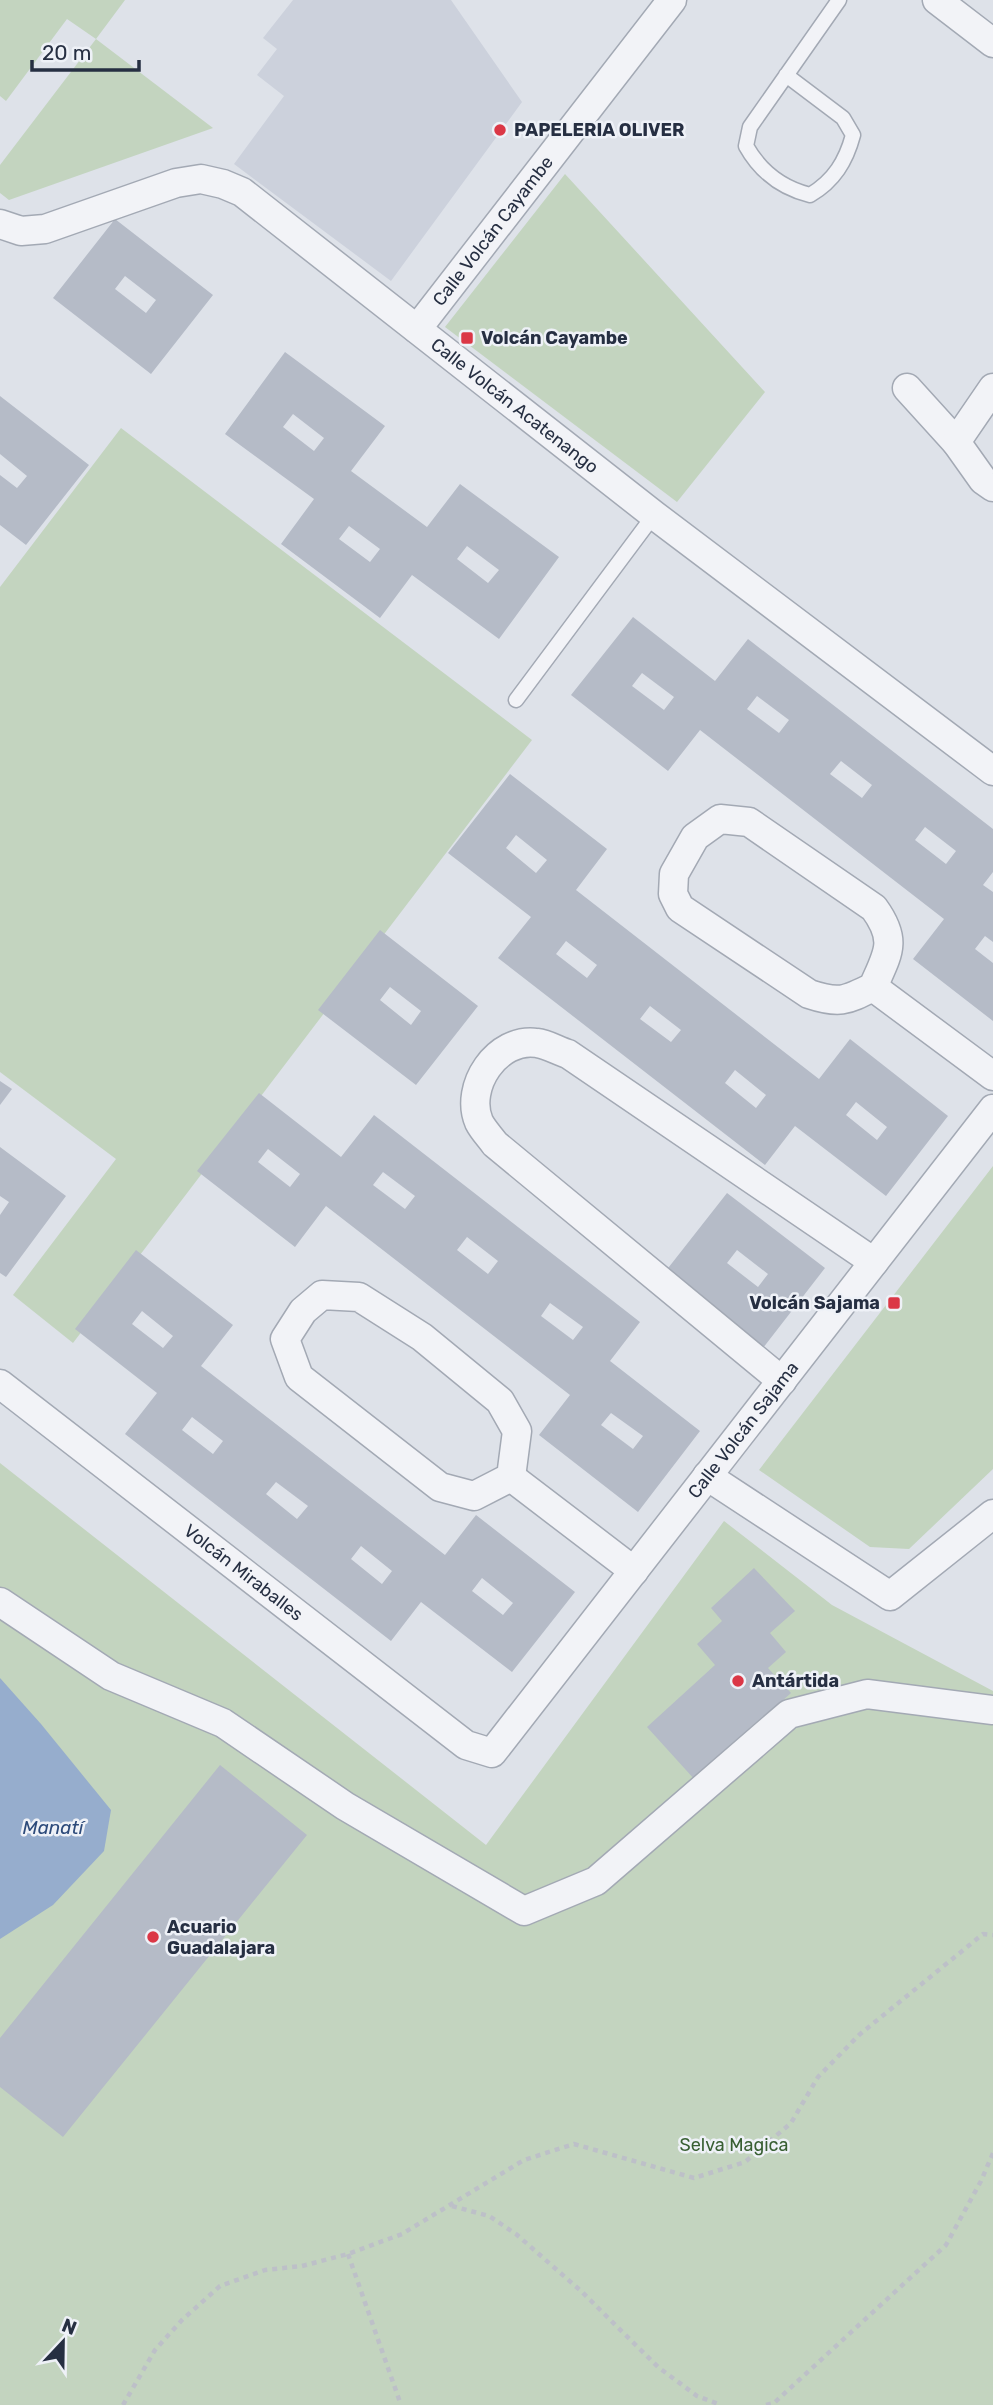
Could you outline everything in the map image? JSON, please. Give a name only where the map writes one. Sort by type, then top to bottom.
[{"type":"street","name":"Calle Volcán Cayambe","points":[[417,329],[672,0]]},
{"type":"street","points":[[937,0],[993,43]]},
{"type":"street","name":"Calle Volcán Acatenango","points":[[0,224],[21,231],[46,229],[176,183],[201,179],[242,192],[654,515],[993,771]]},
{"type":"street","points":[[907,388],[956,442],[983,480],[993,487]]},
{"type":"street","points":[[956,442],[993,388]]},
{"type":"street","points":[[720,819],[749,822],[874,908],[886,925],[889,950],[873,987],[847,1000],[828,1000],[809,993],[680,908],[673,894],[674,874],[695,837],[720,819]]},
{"type":"street","points":[[873,987],[993,1076]]},
{"type":"street","points":[[782,1381],[495,1144],[479,1121],[476,1091],[490,1061],[511,1047],[535,1042],[568,1054],[874,1262]]},
{"type":"street","name":"Calle Volcán Sajama","points":[[492,1753],[993,1109]]},
{"type":"street","points":[[322,1295],[359,1297],[422,1336],[499,1401],[517,1431],[512,1476],[474,1496],[440,1487],[299,1377],[285,1339],[303,1311],[322,1295]]},
{"type":"street","name":"Volcán Miraballes","points":[[0,1384],[466,1745],[492,1753]]},
{"type":"street","points":[[512,1476],[634,1571]]},
{"type":"street","points":[[707,1476],[890,1596],[993,1514]]},
{"type":"street","points":[[0,1602],[111,1676],[223,1723],[345,1806],[524,1911],[596,1881],[789,1714],[867,1694],[993,1710]]},
{"type":"lane","points":[[786,75],[843,118],[853,135],[848,154],[828,184],[810,195],[790,190],[756,163],[746,146],[750,127],[786,75],[839,0]]},
{"type":"lane","points":[[516,700],[654,515]]},
{"type":"path","points":[[123,2405],[155,2350],[182,2320],[220,2286],[265,2270],[302,2266],[348,2254],[402,2234],[524,2160],[573,2144],[694,2178],[745,2162],[791,2123],[818,2077],[859,2035],[983,1934],[993,1935]]},
{"type":"path","points":[[766,2405],[774,2403],[946,2245],[993,2153]]},
{"type":"path","points":[[451,2205],[489,2216],[516,2234],[581,2291],[658,2367],[697,2396],[721,2405]]},
{"type":"path","points":[[348,2254],[401,2405]]},
{"type":"shaded area","points":[[293,0],[451,0],[522,102],[391,281],[234,164],[284,96],[257,75],[277,49],[263,38]]},
{"type":"green space","points":[[0,0],[125,0],[96,39],[67,19],[6,101],[0,96]]},
{"type":"green space","points":[[96,39],[213,128],[9,200],[0,193],[0,165]]},
{"type":"green space","points":[[565,174],[765,392],[677,502],[445,327]]},
{"type":"green space","points":[[121,428],[532,740],[73,1343],[13,1295],[116,1159],[0,1072],[0,587]]},
{"type":"green space","points":[[993,1166],[993,1469],[909,1549],[870,1547],[759,1470]]},
{"type":"green space","name":"Selva Magica","points":[[0,1463],[486,1845],[724,1521],[832,1605],[993,1691],[993,2405],[0,2405]]},
{"type":"water","name":"Manatí","points":[[0,1678],[111,1810],[104,1851],[53,1905],[0,1939]]},
{"type":"building","points":[[115,219],[213,295],[151,374],[53,298]],"holes":[[[125,276],[156,300],[146,313],[115,289]]]},
{"type":"building","points":[[285,352],[385,426],[351,471],[427,527],[460,484],[559,557],[499,639],[412,575],[380,618],[281,544],[314,499],[225,434]],"holes":[[[293,414],[324,438],[314,451],[283,427]],[[349,526],[380,549],[370,562],[339,539]],[[467,546],[499,570],[488,583],[457,559]]]},
{"type":"building","points":[[0,396],[89,465],[26,545],[0,525],[0,475],[17,488],[27,476],[0,454]]},
{"type":"building","points":[[633,617],[715,681],[748,639],[993,829],[993,872],[983,885],[993,892],[993,942],[985,936],[975,949],[993,963],[993,1021],[913,959],[944,919],[700,730],[668,771],[571,695]],"holes":[[[642,673],[674,697],[664,710],[632,686]],[[757,696],[789,720],[779,733],[747,709]],[[841,761],[872,785],[862,798],[830,774]],[[925,827],[956,851],[946,864],[915,840]]]},
{"type":"building","points":[[510,774],[607,849],[576,890],[819,1079],[850,1039],[948,1116],[886,1196],[795,1126],[765,1165],[498,958],[531,917],[448,853]],"holes":[[[516,835],[547,860],[536,873],[506,848]],[[566,941],[597,965],[587,978],[556,954]],[[650,1006],[681,1030],[671,1042],[640,1019]],[[735,1070],[766,1095],[756,1108],[725,1083]],[[856,1102],[887,1127],[877,1140],[846,1115]]]},
{"type":"building","points":[[380,930],[478,1006],[416,1085],[318,1010]],"holes":[[[390,987],[421,1011],[411,1025],[380,1000]]]},
{"type":"building","points":[[0,1081],[12,1089],[0,1105]]},
{"type":"building","points":[[259,1093],[341,1157],[374,1115],[640,1322],[610,1361],[700,1431],[638,1512],[539,1435],[570,1395],[326,1206],[295,1247],[197,1171]],"holes":[[[268,1149],[300,1174],[290,1187],[258,1162]],[[383,1172],[415,1196],[405,1209],[373,1185]],[[467,1237],[498,1261],[488,1274],[457,1250]],[[550,1303],[583,1327],[573,1340],[541,1316]],[[611,1413],[643,1436],[633,1449],[601,1425]]]},
{"type":"building","points":[[0,1147],[66,1196],[6,1277],[0,1273],[0,1215],[9,1202],[0,1196]]},
{"type":"building","points":[[727,1193],[825,1268],[763,1348],[665,1272]],"holes":[[[737,1250],[768,1274],[758,1287],[727,1263]]]},
{"type":"building","points":[[136,1250],[233,1325],[201,1366],[445,1555],[476,1515],[575,1592],[512,1672],[421,1602],[391,1641],[125,1434],[157,1393],[75,1329]],"holes":[[[142,1311],[173,1336],[163,1348],[132,1324]],[[192,1417],[223,1441],[213,1454],[182,1430]],[[276,1482],[308,1506],[297,1519],[266,1494]],[[361,1546],[392,1571],[382,1584],[351,1559]],[[482,1578],[513,1603],[503,1615],[472,1591]]]},
{"type":"building","name":"Antártida","points":[[754,1568],[795,1611],[770,1633],[786,1652],[768,1668],[791,1693],[695,1780],[647,1727],[715,1665],[697,1644],[722,1621],[711,1608]]},
{"type":"building","name":"Acuario Guadalajara","points":[[220,1765],[307,1835],[63,2137],[0,2087],[0,2038]]},
{"type":"place","name":"PAPELERIA OLIVER","points":[[500,130]]},
{"type":"place","name":"Volcán Cayambe","points":[[467,338]]},
{"type":"place","name":"Volcán Sajama","points":[[894,1303]]},
{"type":"place","name":"Antártida","points":[[738,1681]]},
{"type":"place","name":"Acuario Guadalajara","points":[[153,1937]]}]
